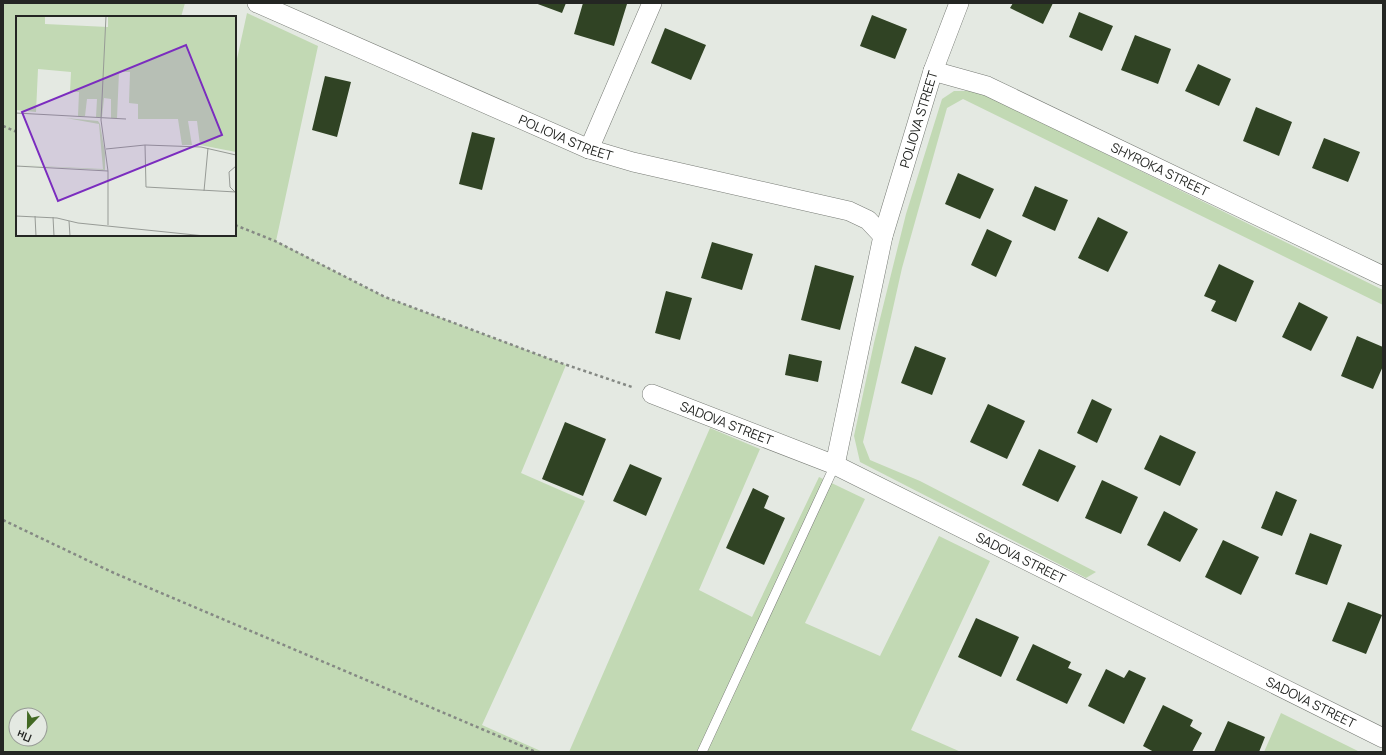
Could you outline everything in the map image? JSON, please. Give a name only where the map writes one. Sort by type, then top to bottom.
[{"type":"street","name":"POLIOVA STREET","points":[[257,3],[589,149],[633,162],[849,211],[868,220],[883,236]]},
{"type":"street","points":[[589,149],[652,3]]},
{"type":"street","name":"POLIOVA STREET","points":[[835,465],[883,236],[932,71],[959,3]]},
{"type":"street","name":"SHYROKA STREET","points":[[932,71],[987,86],[1383,276]]},
{"type":"street","name":"SADOVA STREET","points":[[652,394],[835,465],[1383,738]]},
{"type":"lane","points":[[702,752],[835,465]]},
{"type":"path","points":[[3,126],[16,132]]},
{"type":"path","points":[[236,225],[275,242],[385,297],[555,361],[652,394]]},
{"type":"path","points":[[3,520],[114,573],[536,752]]},
{"type":"green space","points":[[3,3],[185,3],[181,16],[16,16],[16,236],[236,236],[236,63],[247,13],[318,46],[276,241],[385,297],[566,365],[521,473],[585,501],[482,725],[543,752],[3,752]]},
{"type":"green space","points":[[954,91],[978,91],[1383,290],[1383,305],[963,99],[947,108],[902,268],[863,442],[870,460],[920,481],[1096,572],[1086,578],[860,462],[854,436],[874,343],[906,214],[942,99]]},
{"type":"green space","points":[[710,428],[760,449],[699,590],[752,617],[819,477],[865,499],[805,623],[880,656],[939,536],[990,561],[911,730],[961,752],[569,752]]},
{"type":"green space","points":[[1281,713],[1360,752],[1264,752]]},
{"type":"building","points":[[535,3],[566,3],[562,13]]},
{"type":"building","points":[[583,3],[627,4],[614,46],[574,34]]},
{"type":"building","points":[[1013,3],[1053,3],[1043,24],[1010,8]]},
{"type":"building","points":[[1079,12],[1113,26],[1102,51],[1069,37]]},
{"type":"building","points":[[872,15],[907,29],[895,59],[860,46]]},
{"type":"building","points":[[665,28],[706,45],[691,80],[651,63]]},
{"type":"building","points":[[1135,35],[1171,49],[1158,84],[1121,70]]},
{"type":"building","points":[[1198,64],[1231,79],[1219,106],[1185,91]]},
{"type":"building","points":[[325,76],[351,82],[337,137],[312,130]]},
{"type":"building","points":[[1256,107],[1292,122],[1279,156],[1243,141]]},
{"type":"building","points":[[472,132],[495,138],[482,190],[459,184]]},
{"type":"building","points":[[1324,138],[1360,152],[1348,182],[1312,168]]},
{"type":"building","points":[[958,173],[994,189],[980,219],[945,204]]},
{"type":"building","points":[[1035,186],[1068,200],[1055,231],[1022,216]]},
{"type":"building","points":[[1098,217],[1128,232],[1108,272],[1078,258]]},
{"type":"building","points":[[987,229],[1012,241],[996,277],[971,265]]},
{"type":"building","points":[[712,242],[753,254],[742,290],[701,278]]},
{"type":"building","points":[[1219,264],[1254,281],[1236,322],[1211,311],[1216,301],[1204,296]]},
{"type":"building","points":[[815,265],[854,276],[840,330],[801,320]]},
{"type":"building","points":[[666,291],[692,298],[680,340],[655,333]]},
{"type":"building","points":[[1299,302],[1328,317],[1311,351],[1282,337]]},
{"type":"building","points":[[1357,336],[1383,347],[1383,366],[1373,389],[1341,376]]},
{"type":"building","points":[[915,346],[946,358],[932,395],[901,383]]},
{"type":"building","points":[[789,354],[822,361],[818,382],[785,375]]},
{"type":"building","points":[[1092,399],[1112,409],[1097,443],[1077,433]]},
{"type":"building","points":[[988,404],[1025,421],[1007,459],[970,442]]},
{"type":"building","points":[[565,422],[606,439],[583,496],[542,479]]},
{"type":"building","points":[[1160,435],[1196,452],[1180,486],[1144,469]]},
{"type":"building","points":[[1039,449],[1076,466],[1058,502],[1022,485]]},
{"type":"building","points":[[630,464],[662,478],[646,516],[613,501]]},
{"type":"building","points":[[1102,480],[1138,497],[1121,534],[1085,518]]},
{"type":"building","points":[[753,488],[769,496],[764,508],[785,518],[764,565],[726,548]]},
{"type":"building","points":[[1276,491],[1297,500],[1282,536],[1261,528]]},
{"type":"building","points":[[1164,511],[1198,529],[1180,562],[1147,545]]},
{"type":"building","points":[[1310,533],[1342,545],[1327,585],[1295,574]]},
{"type":"building","points":[[1223,540],[1259,557],[1241,595],[1205,577]]},
{"type":"building","points":[[1348,602],[1382,615],[1366,654],[1332,641]]},
{"type":"building","points":[[976,618],[1019,637],[1001,677],[958,657]]},
{"type":"building","points":[[1033,644],[1071,662],[1068,668],[1082,674],[1067,704],[1016,680]]},
{"type":"building","points":[[1106,669],[1124,678],[1129,670],[1146,678],[1124,724],[1088,706]]},
{"type":"building","points":[[1163,705],[1193,720],[1190,726],[1202,733],[1192,752],[1154,752],[1143,746]]},
{"type":"building","points":[[1228,721],[1265,737],[1259,752],[1214,752]]}]
